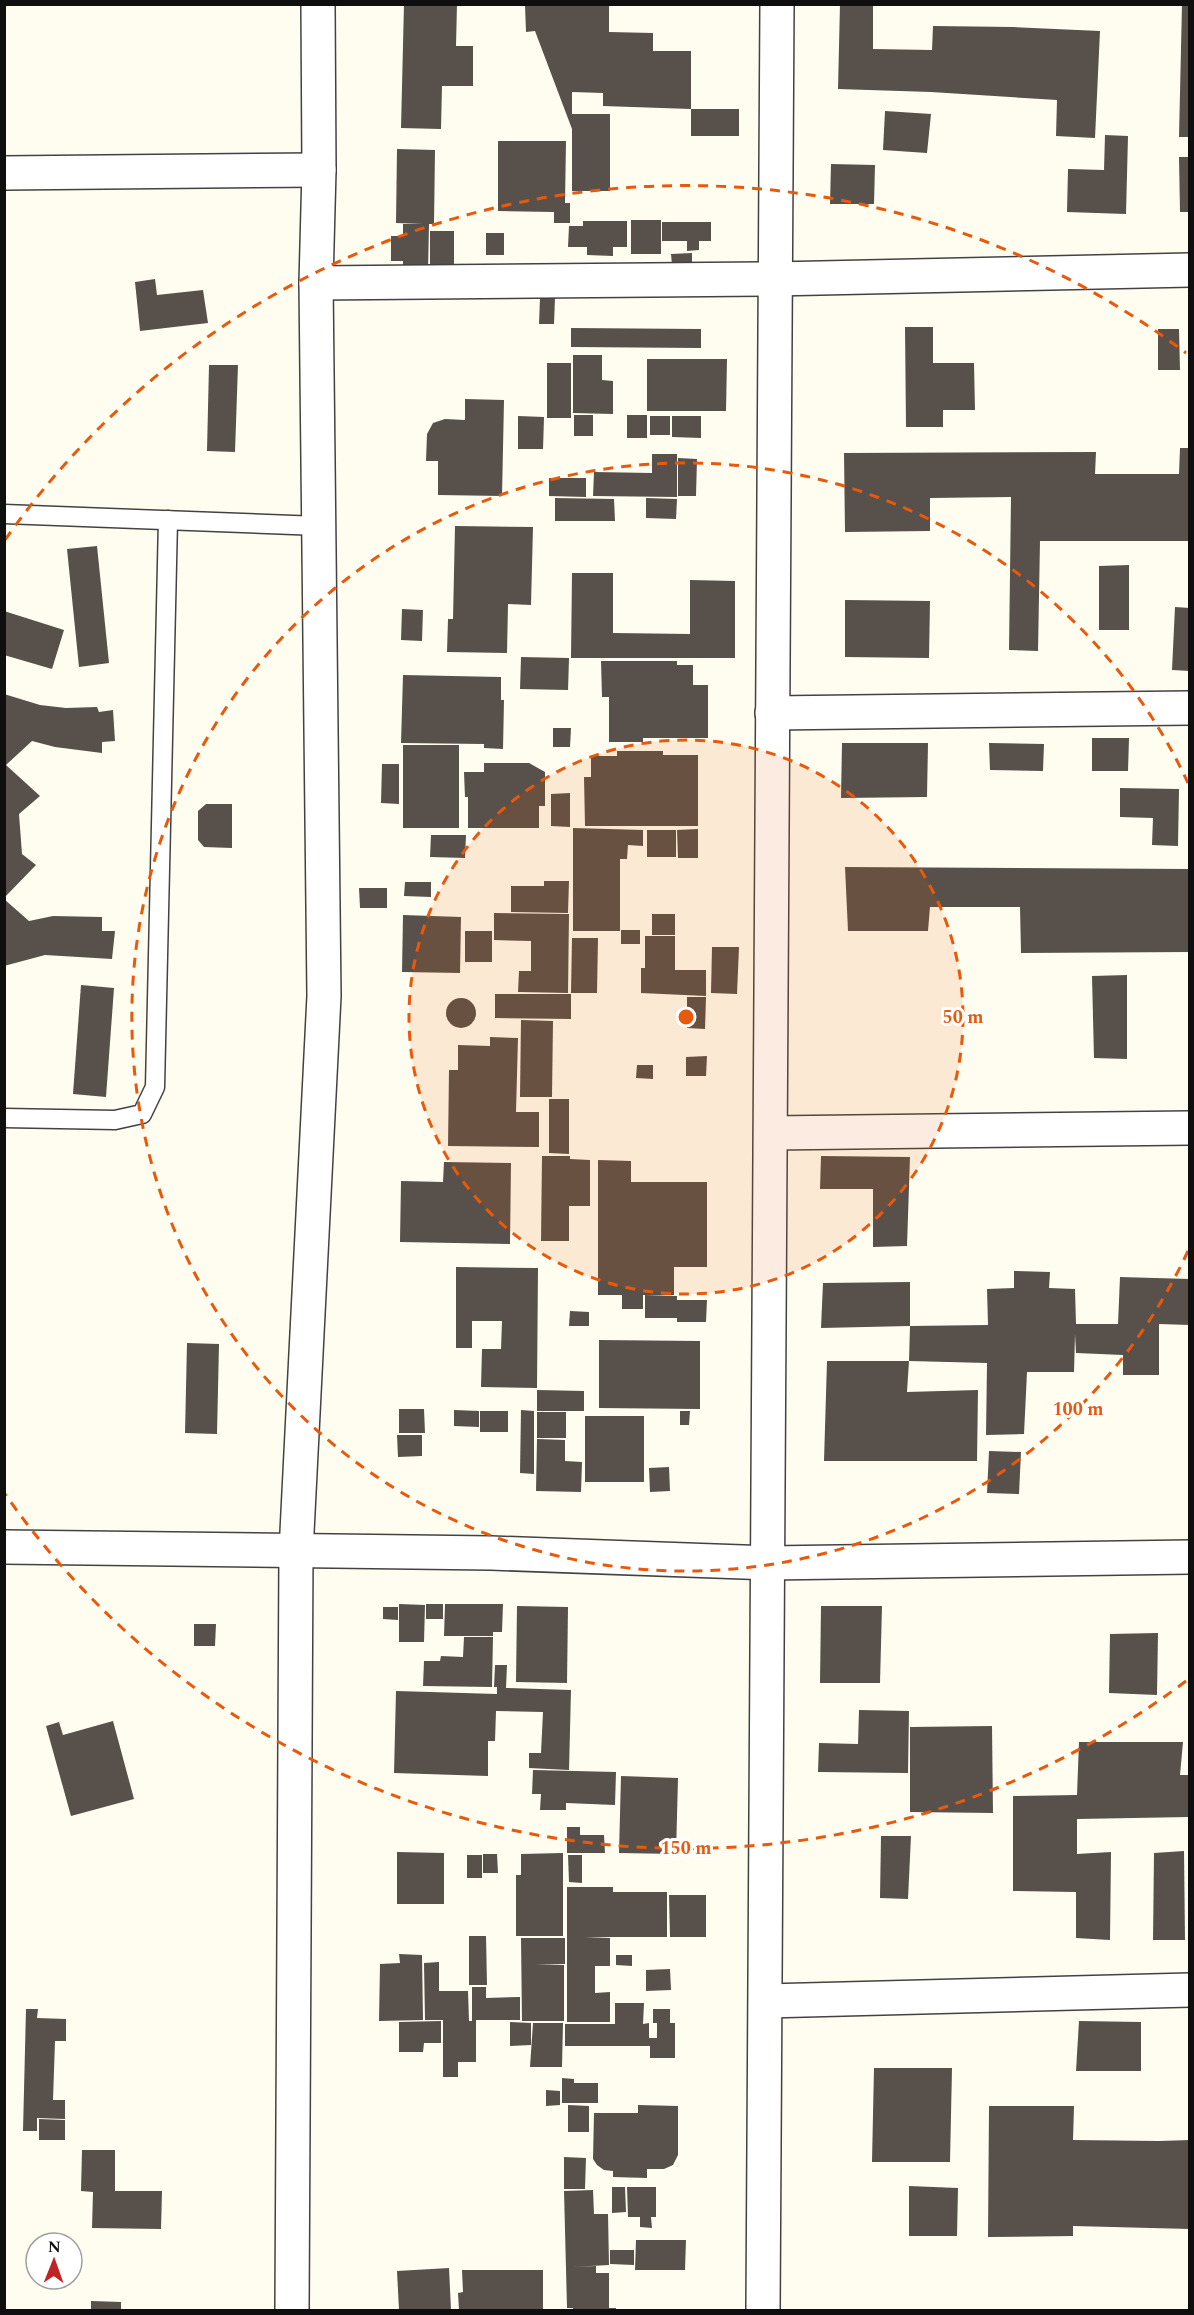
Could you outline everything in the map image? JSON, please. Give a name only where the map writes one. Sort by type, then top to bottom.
[{"type":"street","points":[[292,2310],[296,1552],[324,996],[316,283],[319,170],[318,4]]},
{"type":"street","points":[[763,2310],[777,4]]},
{"type":"street","points":[[4,173],[319,170]]},
{"type":"street","points":[[316,283],[774,279],[1190,270]]},
{"type":"street","points":[[772,713],[1190,708]]},
{"type":"street","points":[[771,1133],[1190,1128]]},
{"type":"street","points":[[4,1547],[491,1553],[768,1563],[1190,1557]]},
{"type":"street","points":[[766,2001],[1190,1990]]},
{"type":"lane","points":[[4,514],[319,526]]},
{"type":"lane","points":[[4,1118],[115,1120],[142,1114],[155,1087],[168,520]]},
{"type":"building","points":[[404,4],[457,4],[456,46],[473,46],[473,86],[442,86],[441,129],[401,128]]},
{"type":"building","points":[[840,4],[873,4],[873,49],[932,50],[933,26],[1100,31],[1095,138],[1056,136],[1057,100],[838,89]]},
{"type":"building","points":[[1182,4],[1190,4],[1190,137],[1179,137]]},
{"type":"building","points":[[525,5],[609,5],[609,32],[653,33],[653,51],[691,51],[691,109],[603,106],[603,93],[572,92],[572,114],[610,114],[610,191],[572,191],[572,129],[535,31],[526,32]]},
{"type":"building","points":[[691,109],[739,109],[739,136],[691,136]]},
{"type":"building","points":[[885,111],[931,114],[927,153],[883,150]]},
{"type":"building","points":[[1105,135],[1128,136],[1126,214],[1067,212],[1068,169],[1104,170]]},
{"type":"building","points":[[498,141],[566,141],[565,203],[570,203],[570,223],[554,223],[554,212],[498,211]]},
{"type":"building","points":[[397,149],[435,150],[434,224],[429,224],[428,272],[403,272],[403,261],[391,261],[391,236],[403,236],[403,224],[423,224],[396,223]]},
{"type":"building","points":[[1179,157],[1190,157],[1190,212],[1180,212]]},
{"type":"building","points":[[831,164],[875,165],[874,204],[830,204]]},
{"type":"building","points":[[631,220],[661,220],[661,254],[631,254]]},
{"type":"building","points":[[583,221],[627,221],[627,247],[613,247],[613,256],[587,255],[587,247],[568,247],[569,226],[583,226]]},
{"type":"building","points":[[662,222],[711,222],[711,241],[699,241],[699,250],[687,251],[687,241],[662,241]]},
{"type":"building","points":[[430,231],[454,231],[454,268],[430,268]]},
{"type":"building","points":[[486,233],[504,233],[504,255],[486,255]]},
{"type":"building","points":[[692,253],[692,266],[672,265],[671,254]]},
{"type":"building","points":[[155,279],[157,295],[203,290],[208,323],[140,331],[135,282]]},
{"type":"building","points":[[540,298],[555,298],[554,324],[539,324]]},
{"type":"building","points":[[905,327],[933,327],[933,363],[974,363],[975,410],[943,410],[943,427],[906,427]]},
{"type":"building","points":[[571,328],[701,329],[701,348],[571,347]]},
{"type":"building","points":[[1158,329],[1179,329],[1180,370],[1158,370]]},
{"type":"building","points":[[573,355],[602,355],[602,380],[613,381],[613,414],[573,413]]},
{"type":"building","points":[[647,359],[727,359],[726,411],[647,411]]},
{"type":"building","points":[[547,363],[571,363],[571,418],[547,418]]},
{"type":"building","points":[[209,365],[238,365],[235,452],[207,451]]},
{"type":"building","points":[[465,399],[504,400],[502,496],[438,495],[438,461],[426,461],[427,434],[433,423],[445,419],[465,420]]},
{"type":"building","points":[[574,415],[593,415],[593,436],[574,436]]},
{"type":"building","points":[[627,415],[647,415],[647,438],[627,438]]},
{"type":"building","points":[[518,416],[544,417],[543,449],[518,449]]},
{"type":"building","points":[[650,416],[670,416],[670,435],[650,435]]},
{"type":"building","points":[[672,416],[701,416],[701,438],[672,437]]},
{"type":"building","points":[[1180,448],[1190,448],[1190,541],[1040,541],[1038,651],[1009,650],[1011,497],[930,498],[930,531],[845,532],[844,453],[1096,452],[1095,474],[1179,474]]},
{"type":"building","points":[[652,454],[677,454],[677,497],[593,496],[594,472],[652,473]]},
{"type":"building","points":[[678,458],[697,459],[696,496],[678,496]]},
{"type":"building","points":[[549,478],[586,478],[586,497],[549,496]]},
{"type":"building","points":[[555,498],[614,499],[615,521],[555,521]]},
{"type":"building","points":[[646,498],[677,499],[676,519],[646,518]]},
{"type":"building","points":[[455,526],[533,527],[531,605],[508,604],[507,653],[447,652],[448,619],[453,619]]},
{"type":"building","points":[[97,546],[109,663],[79,667],[67,549]]},
{"type":"building","points":[[1129,565],[1129,630],[1099,630],[1099,566]]},
{"type":"building","points":[[572,573],[613,573],[613,633],[690,634],[690,580],[735,581],[735,658],[571,658]]},
{"type":"building","points":[[845,600],[930,601],[929,658],[845,657]]},
{"type":"building","points":[[1175,607],[1190,608],[1190,671],[1172,670]]},
{"type":"building","points":[[402,609],[423,610],[422,641],[401,640]]},
{"type":"building","points":[[4,611],[64,630],[52,669],[4,655]]},
{"type":"building","points":[[521,657],[569,658],[568,690],[520,689]]},
{"type":"building","points":[[601,661],[677,661],[677,665],[693,665],[693,685],[708,685],[708,738],[643,738],[643,742],[609,742],[609,697],[602,697]]},
{"type":"building","points":[[403,675],[501,677],[501,700],[504,700],[503,749],[484,748],[484,744],[401,743]]},
{"type":"building","points":[[4,694],[40,705],[66,708],[97,707],[99,712],[113,710],[115,741],[102,742],[102,753],[55,747],[32,741],[6,765],[40,796],[19,814],[22,854],[36,865],[4,898]]},
{"type":"building","points":[[553,728],[571,728],[570,747],[553,747]]},
{"type":"building","points":[[1092,738],[1129,738],[1128,771],[1092,771]]},
{"type":"building","points":[[842,743],[928,743],[927,797],[841,798]]},
{"type":"building","points":[[989,743],[1044,744],[1043,771],[990,770]]},
{"type":"building","points":[[403,745],[459,745],[459,828],[403,828]]},
{"type":"building","points":[[617,751],[663,751],[663,755],[698,755],[698,826],[585,826],[584,777],[591,777],[591,756],[617,756]]},
{"type":"building","points":[[484,763],[529,763],[545,772],[545,806],[539,806],[539,828],[468,828],[468,797],[465,797],[464,772],[484,772]]},
{"type":"building","points":[[382,764],[399,764],[399,804],[381,803]]},
{"type":"building","points":[[1120,788],[1179,789],[1178,846],[1152,845],[1153,818],[1120,817]]},
{"type":"building","points":[[570,793],[570,827],[551,826],[551,794]]},
{"type":"building","points":[[206,804],[232,804],[232,848],[204,847],[198,840],[198,811]]},
{"type":"building","points":[[573,828],[643,830],[643,846],[628,845],[627,859],[620,859],[620,931],[573,931]]},
{"type":"building","points":[[698,829],[698,858],[678,858],[677,830]]},
{"type":"building","points":[[647,830],[676,830],[676,857],[647,857]]},
{"type":"building","points":[[431,835],[466,835],[465,858],[430,857]]},
{"type":"building","points":[[845,867],[1190,869],[1190,952],[1021,953],[1020,907],[930,907],[928,931],[848,931]]},
{"type":"building","points":[[544,881],[569,881],[568,913],[511,912],[511,886],[544,886]]},
{"type":"building","points":[[405,882],[431,882],[431,897],[404,896]]},
{"type":"building","points":[[359,888],[387,888],[387,908],[360,908]]},
{"type":"building","points":[[4,899],[29,921],[53,916],[102,917],[102,931],[115,931],[112,959],[45,955],[4,966]]},
{"type":"building","points":[[494,913],[569,914],[568,993],[518,992],[519,971],[531,971],[531,941],[494,940]]},
{"type":"building","points":[[652,914],[675,914],[675,935],[652,935]]},
{"type":"building","points":[[403,915],[461,917],[460,973],[402,972]]},
{"type":"building","points":[[621,930],[640,930],[640,944],[621,944]]},
{"type":"building","points":[[465,931],[492,931],[492,962],[465,962]]},
{"type":"building","points":[[645,936],[675,936],[675,970],[706,970],[706,996],[641,993],[641,968],[645,968]]},
{"type":"building","points":[[572,938],[598,938],[597,993],[571,993]]},
{"type":"building","points":[[712,947],[739,947],[737,994],[711,993]]},
{"type":"building","points":[[1127,975],[1127,1059],[1094,1058],[1092,976]]},
{"type":"building","points":[[81,985],[114,988],[106,1097],[73,1094]]},
{"type":"building","points":[[495,994],[571,994],[571,1019],[495,1018]]},
{"type":"building","points":[[687,997],[706,997],[705,1029],[687,1028]]},
{"type":"building","points":[[461,998],[472,1002],[476,1013],[472,1024],[461,1028],[450,1024],[446,1013],[450,1002]]},
{"type":"building","points":[[521,1020],[553,1021],[552,1097],[520,1097]]},
{"type":"building","points":[[490,1037],[518,1038],[516,1112],[539,1112],[539,1147],[448,1146],[449,1070],[458,1070],[458,1045],[490,1046]]},
{"type":"building","points":[[707,1056],[706,1076],[686,1076],[686,1057]]},
{"type":"building","points":[[637,1065],[653,1065],[653,1079],[636,1078]]},
{"type":"building","points":[[549,1099],[569,1099],[569,1154],[549,1153]]},
{"type":"building","points":[[542,1156],[570,1156],[570,1159],[590,1160],[590,1206],[569,1206],[569,1241],[541,1241]]},
{"type":"building","points":[[821,1156],[910,1157],[907,1246],[873,1247],[873,1189],[820,1189]]},
{"type":"building","points":[[598,1160],[631,1161],[631,1182],[707,1182],[707,1267],[674,1267],[674,1295],[643,1295],[643,1309],[622,1309],[622,1295],[598,1295]]},
{"type":"building","points":[[444,1162],[511,1163],[510,1244],[400,1242],[401,1181],[443,1182]]},
{"type":"building","points":[[456,1267],[538,1268],[537,1388],[481,1387],[482,1349],[501,1349],[502,1321],[472,1321],[472,1348],[456,1348]]},
{"type":"building","points":[[1014,1271],[1050,1272],[1049,1288],[1075,1289],[1076,1324],[1118,1324],[1120,1277],[1190,1279],[1190,1325],[1159,1324],[1159,1375],[1123,1375],[1123,1355],[1076,1353],[1075,1334],[1074,1372],[1027,1372],[1024,1434],[986,1435],[987,1363],[909,1361],[910,1326],[988,1325],[987,1289],[1014,1288]]},
{"type":"building","points":[[910,1282],[910,1326],[821,1328],[823,1283]]},
{"type":"building","points":[[645,1295],[677,1296],[677,1300],[707,1300],[706,1322],[677,1322],[677,1318],[645,1318]]},
{"type":"building","points":[[570,1311],[589,1312],[589,1326],[569,1326]]},
{"type":"building","points":[[599,1340],[700,1341],[700,1409],[599,1408]]},
{"type":"building","points":[[187,1343],[219,1344],[217,1434],[185,1433]]},
{"type":"building","points":[[827,1361],[909,1361],[907,1392],[978,1390],[977,1461],[824,1461]]},
{"type":"building","points":[[537,1390],[584,1391],[584,1411],[537,1411]]},
{"type":"building","points":[[399,1409],[424,1409],[425,1433],[399,1433]]},
{"type":"building","points":[[454,1410],[479,1411],[479,1427],[454,1426]]},
{"type":"building","points":[[521,1410],[534,1411],[534,1474],[520,1473]]},
{"type":"building","points":[[480,1411],[508,1411],[508,1432],[480,1432]]},
{"type":"building","points":[[680,1411],[690,1411],[689,1425],[680,1425]]},
{"type":"building","points":[[537,1412],[566,1412],[566,1438],[537,1438]]},
{"type":"building","points":[[585,1416],[644,1416],[644,1482],[585,1482]]},
{"type":"building","points":[[397,1435],[422,1435],[422,1456],[398,1457]]},
{"type":"building","points":[[537,1439],[565,1440],[565,1461],[582,1462],[581,1492],[536,1491]]},
{"type":"building","points":[[989,1451],[1021,1452],[1019,1494],[987,1493]]},
{"type":"building","points":[[669,1467],[670,1491],[650,1492],[649,1468]]},
{"type":"building","points":[[399,1604],[425,1605],[424,1642],[399,1642]]},
{"type":"building","points":[[426,1604],[443,1604],[443,1619],[426,1619]]},
{"type":"building","points":[[445,1604],[503,1604],[502,1632],[493,1632],[493,1636],[444,1636]]},
{"type":"building","points":[[517,1606],[568,1607],[567,1683],[516,1682]]},
{"type":"building","points":[[821,1606],[882,1606],[880,1683],[820,1683]]},
{"type":"building","points":[[383,1607],[398,1607],[398,1620],[383,1619]]},
{"type":"building","points":[[194,1624],[216,1624],[215,1646],[194,1646]]},
{"type":"building","points":[[1158,1633],[1157,1695],[1109,1693],[1110,1634]]},
{"type":"building","points":[[464,1637],[493,1637],[492,1687],[423,1686],[424,1661],[440,1661],[441,1656],[463,1657]]},
{"type":"building","points":[[495,1665],[507,1665],[506,1688],[571,1690],[569,1770],[529,1768],[529,1753],[541,1753],[543,1712],[496,1711],[495,1741],[488,1741],[488,1776],[394,1773],[396,1691],[497,1694],[497,1687],[494,1687]]},
{"type":"building","points":[[859,1710],[909,1711],[908,1773],[818,1772],[819,1743],[858,1744]]},
{"type":"building","points":[[113,1721],[134,1799],[71,1816],[46,1726],[59,1722],[63,1735]]},
{"type":"building","points":[[992,1726],[993,1813],[910,1812],[910,1727]]},
{"type":"building","points":[[1079,1742],[1183,1742],[1180,1775],[1190,1775],[1190,1817],[1077,1819],[1077,1854],[1111,1852],[1110,1940],[1076,1938],[1076,1892],[1013,1891],[1013,1796],[1077,1795]]},
{"type":"building","points":[[533,1770],[616,1772],[615,1805],[566,1803],[566,1810],[540,1810],[541,1794],[532,1794]]},
{"type":"building","points":[[621,1776],[678,1778],[676,1854],[619,1853]]},
{"type":"building","points":[[567,1827],[580,1827],[580,1835],[604,1835],[605,1853],[567,1853]]},
{"type":"building","points":[[881,1836],[911,1836],[908,1899],[880,1898]]},
{"type":"building","points":[[1184,1851],[1185,1940],[1153,1940],[1154,1853]]},
{"type":"building","points":[[397,1852],[444,1853],[444,1904],[397,1904]]},
{"type":"building","points":[[563,1853],[563,1936],[516,1936],[516,1875],[521,1875],[521,1854]]},
{"type":"building","points":[[483,1854],[497,1854],[498,1873],[483,1873]]},
{"type":"building","points":[[467,1855],[482,1855],[482,1878],[467,1878]]},
{"type":"building","points":[[568,1855],[582,1855],[582,1883],[569,1882]]},
{"type":"building","points":[[567,1887],[613,1887],[613,1892],[667,1892],[667,1937],[585,1937],[610,1938],[610,1966],[595,1966],[595,1993],[610,1992],[610,2022],[567,2022]]},
{"type":"building","points":[[669,1895],[706,1895],[706,1937],[670,1937]]},
{"type":"building","points":[[469,1936],[486,1936],[487,1985],[469,1985]]},
{"type":"building","points":[[521,1938],[565,1938],[565,1964],[536,1964],[564,1965],[564,2021],[522,2021]]},
{"type":"building","points":[[399,1954],[422,1955],[423,2020],[379,2021],[380,1964],[400,1963]]},
{"type":"building","points":[[616,1955],[632,1955],[632,1966],[616,1965]]},
{"type":"building","points":[[439,1962],[439,1991],[468,1991],[469,2021],[472,2021],[472,1987],[486,1987],[486,1998],[520,1997],[520,2020],[476,2020],[476,2062],[458,2062],[458,2077],[443,2077],[443,2020],[425,2020],[424,1963]]},
{"type":"building","points":[[670,1969],[671,1990],[646,1991],[646,1970]]},
{"type":"building","points":[[615,2003],[644,2003],[643,2024],[649,2023],[649,2038],[657,2038],[657,2023],[653,2023],[653,2009],[670,2009],[670,2023],[675,2023],[675,2058],[650,2058],[650,2046],[565,2046],[565,2024],[615,2024]]},
{"type":"building","points":[[26,2009],[38,2009],[37,2018],[66,2019],[66,2041],[55,2041],[53,2100],[65,2100],[65,2119],[37,2118],[37,2131],[23,2131]]},
{"type":"building","points":[[441,2021],[441,2043],[424,2043],[423,2052],[399,2052],[399,2022]]},
{"type":"building","points":[[1079,2021],[1141,2022],[1141,2071],[1076,2071]]},
{"type":"building","points":[[510,2022],[531,2023],[531,2045],[510,2046]]},
{"type":"building","points":[[533,2023],[563,2023],[562,2067],[530,2067]]},
{"type":"building","points":[[874,2068],[952,2068],[950,2162],[872,2162]]},
{"type":"building","points":[[562,2078],[574,2079],[574,2083],[598,2083],[598,2103],[562,2103]]},
{"type":"building","points":[[546,2090],[560,2091],[560,2105],[546,2106]]},
{"type":"building","points":[[568,2105],[589,2106],[589,2132],[568,2132]]},
{"type":"building","points":[[638,2105],[678,2106],[678,2155],[673,2165],[664,2169],[647,2169],[647,2178],[613,2177],[613,2171],[604,2170],[593,2159],[594,2113],[638,2113]]},
{"type":"building","points":[[989,2106],[1074,2106],[1073,2140],[1190,2140],[1190,2229],[1073,2226],[1073,2236],[988,2237]]},
{"type":"building","points":[[39,2119],[65,2120],[65,2140],[39,2140]]},
{"type":"building","points":[[82,2150],[115,2150],[115,2191],[162,2191],[161,2229],[92,2228],[93,2192],[81,2191]]},
{"type":"building","points":[[564,2157],[586,2158],[585,2189],[564,2189]]},
{"type":"building","points":[[909,2186],[958,2188],[957,2236],[909,2236]]},
{"type":"building","points":[[612,2187],[625,2187],[626,2212],[612,2213]]},
{"type":"building","points":[[627,2187],[656,2187],[656,2217],[651,2217],[652,2228],[640,2227],[640,2217],[628,2217]]},
{"type":"building","points":[[593,2190],[594,2214],[608,2214],[609,2265],[572,2267],[596,2266],[596,2273],[609,2273],[609,2308],[616,2308],[616,2310],[567,2308],[564,2191]]},
{"type":"building","points":[[636,2240],[686,2240],[685,2270],[635,2270]]},
{"type":"building","points":[[610,2250],[634,2250],[634,2265],[610,2264]]},
{"type":"building","points":[[449,2268],[451,2310],[399,2310],[397,2271]]},
{"type":"building","points":[[462,2270],[543,2270],[543,2310],[459,2310],[458,2293],[463,2292]]},
{"type":"building","points":[[91,2301],[121,2302],[121,2310],[91,2310]]}]
